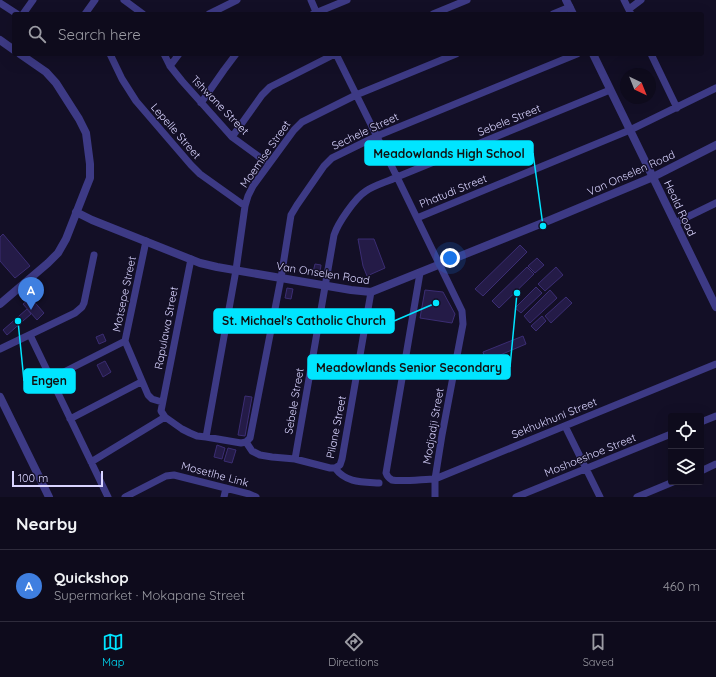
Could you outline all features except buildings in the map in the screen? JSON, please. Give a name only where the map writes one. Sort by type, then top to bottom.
[{"type":"street","points":[[24,12],[33,0]]},
{"type":"street","points":[[86,12],[95,0]]},
{"type":"street","points":[[124,0],[140,12]]},
{"type":"street","points":[[213,12],[237,0]]},
{"type":"street","points":[[311,0],[314,12]]},
{"type":"street","points":[[320,12],[347,0]]},
{"type":"street","points":[[438,12],[467,0]]},
{"type":"street","points":[[624,0],[630,12],[641,0]]},
{"type":"street","points":[[0,3],[14,12]]},
{"type":"street","points":[[558,12],[570,7]]},
{"type":"street","points":[[0,40],[12,49]]},
{"type":"street","points":[[0,304],[58,253],[66,239],[90,178],[90,164],[86,134],[80,119],[56,83],[46,72],[23,56]]},
{"type":"street","name":"Lepelle Street","points":[[111,56],[129,92],[191,165],[200,174],[245,206]]},
{"type":"street","name":"Tshwane Street","points":[[165,56],[170,66],[182,81],[232,137],[269,164]]},
{"type":"street","points":[[170,66],[177,56]]},
{"type":"street","points":[[201,103],[234,56]]},
{"type":"street","points":[[232,137],[270,87],[331,56]]},
{"type":"street","name":"Modjadji Street","points":[[336,56],[377,136],[462,311],[463,324],[442,435],[435,479],[435,497]]},
{"type":"street","name":"Moemise Street","points":[[206,437],[236,270],[245,206],[253,186],[294,130],[302,122],[356,95],[451,56]]},
{"type":"street","name":"Sechele Street","points":[[246,442],[250,438],[281,278],[291,215],[329,161],[377,136],[572,56]]},
{"type":"street","name":"Heald Road","points":[[594,56],[716,306]]},
{"type":"street","points":[[652,56],[677,108]]},
{"type":"street","name":"Phatudi Street","points":[[417,218],[630,130],[716,88]]},
{"type":"street","name":"Sebele Street","points":[[295,459],[334,235],[339,224],[356,201],[365,192],[397,177],[610,90]]},
{"type":"street","name":"Van Onselen Road","points":[[76,212],[92,220],[200,263],[361,292],[370,292],[420,273],[653,176],[716,146]]},
{"type":"street","points":[[675,223],[716,203]]},
{"type":"street","name":"Motsepe Street","points":[[50,379],[125,341],[146,242]]},
{"type":"street","points":[[0,349],[75,313],[82,307],[87,292],[94,255]]},
{"type":"street","name":"Rapulawa Street","points":[[162,402],[191,259]]},
{"type":"street","name":"Sekhukhuni Street","points":[[420,273],[386,473],[391,479],[435,479],[716,364]]},
{"type":"street","name":"Pilane Street","points":[[335,468],[340,465],[342,459],[370,292]]},
{"type":"street","points":[[30,335],[108,497]]},
{"type":"street","points":[[125,341],[148,395],[152,399],[162,402],[161,411],[165,417],[186,431],[197,436],[241,443],[246,442],[252,451],[260,455],[295,459],[335,468],[338,473],[353,481],[379,483]]},
{"type":"street","points":[[70,419],[142,382]]},
{"type":"street","points":[[0,397],[49,497]]},
{"type":"street","points":[[704,421],[716,416]]},
{"type":"street","points":[[91,462],[165,417]]},
{"type":"street","points":[[565,426],[600,497]]},
{"type":"street","name":"Moshoeshoe Street","points":[[516,497],[668,435]]},
{"type":"street","points":[[704,469],[716,464]]},
{"type":"street","name":"Mosetlhe Link","points":[[125,497],[170,475],[180,476],[256,497]]},
{"type":"street","points":[[637,497],[668,484]]},
{"type":"street","points":[[224,497],[226,488]]},
{"type":"place","name":"Meadowlands High School","points":[[543,226]]},
{"type":"place","name":"Meadowlands Senior Secondary","points":[[517,293]]},
{"type":"place","name":"St. Michael's Catholic Church","points":[[436,303]]},
{"type":"place","name":"Quickshop","points":[[31,310]]},
{"type":"place","name":"Engen","points":[[18,321]]}]
